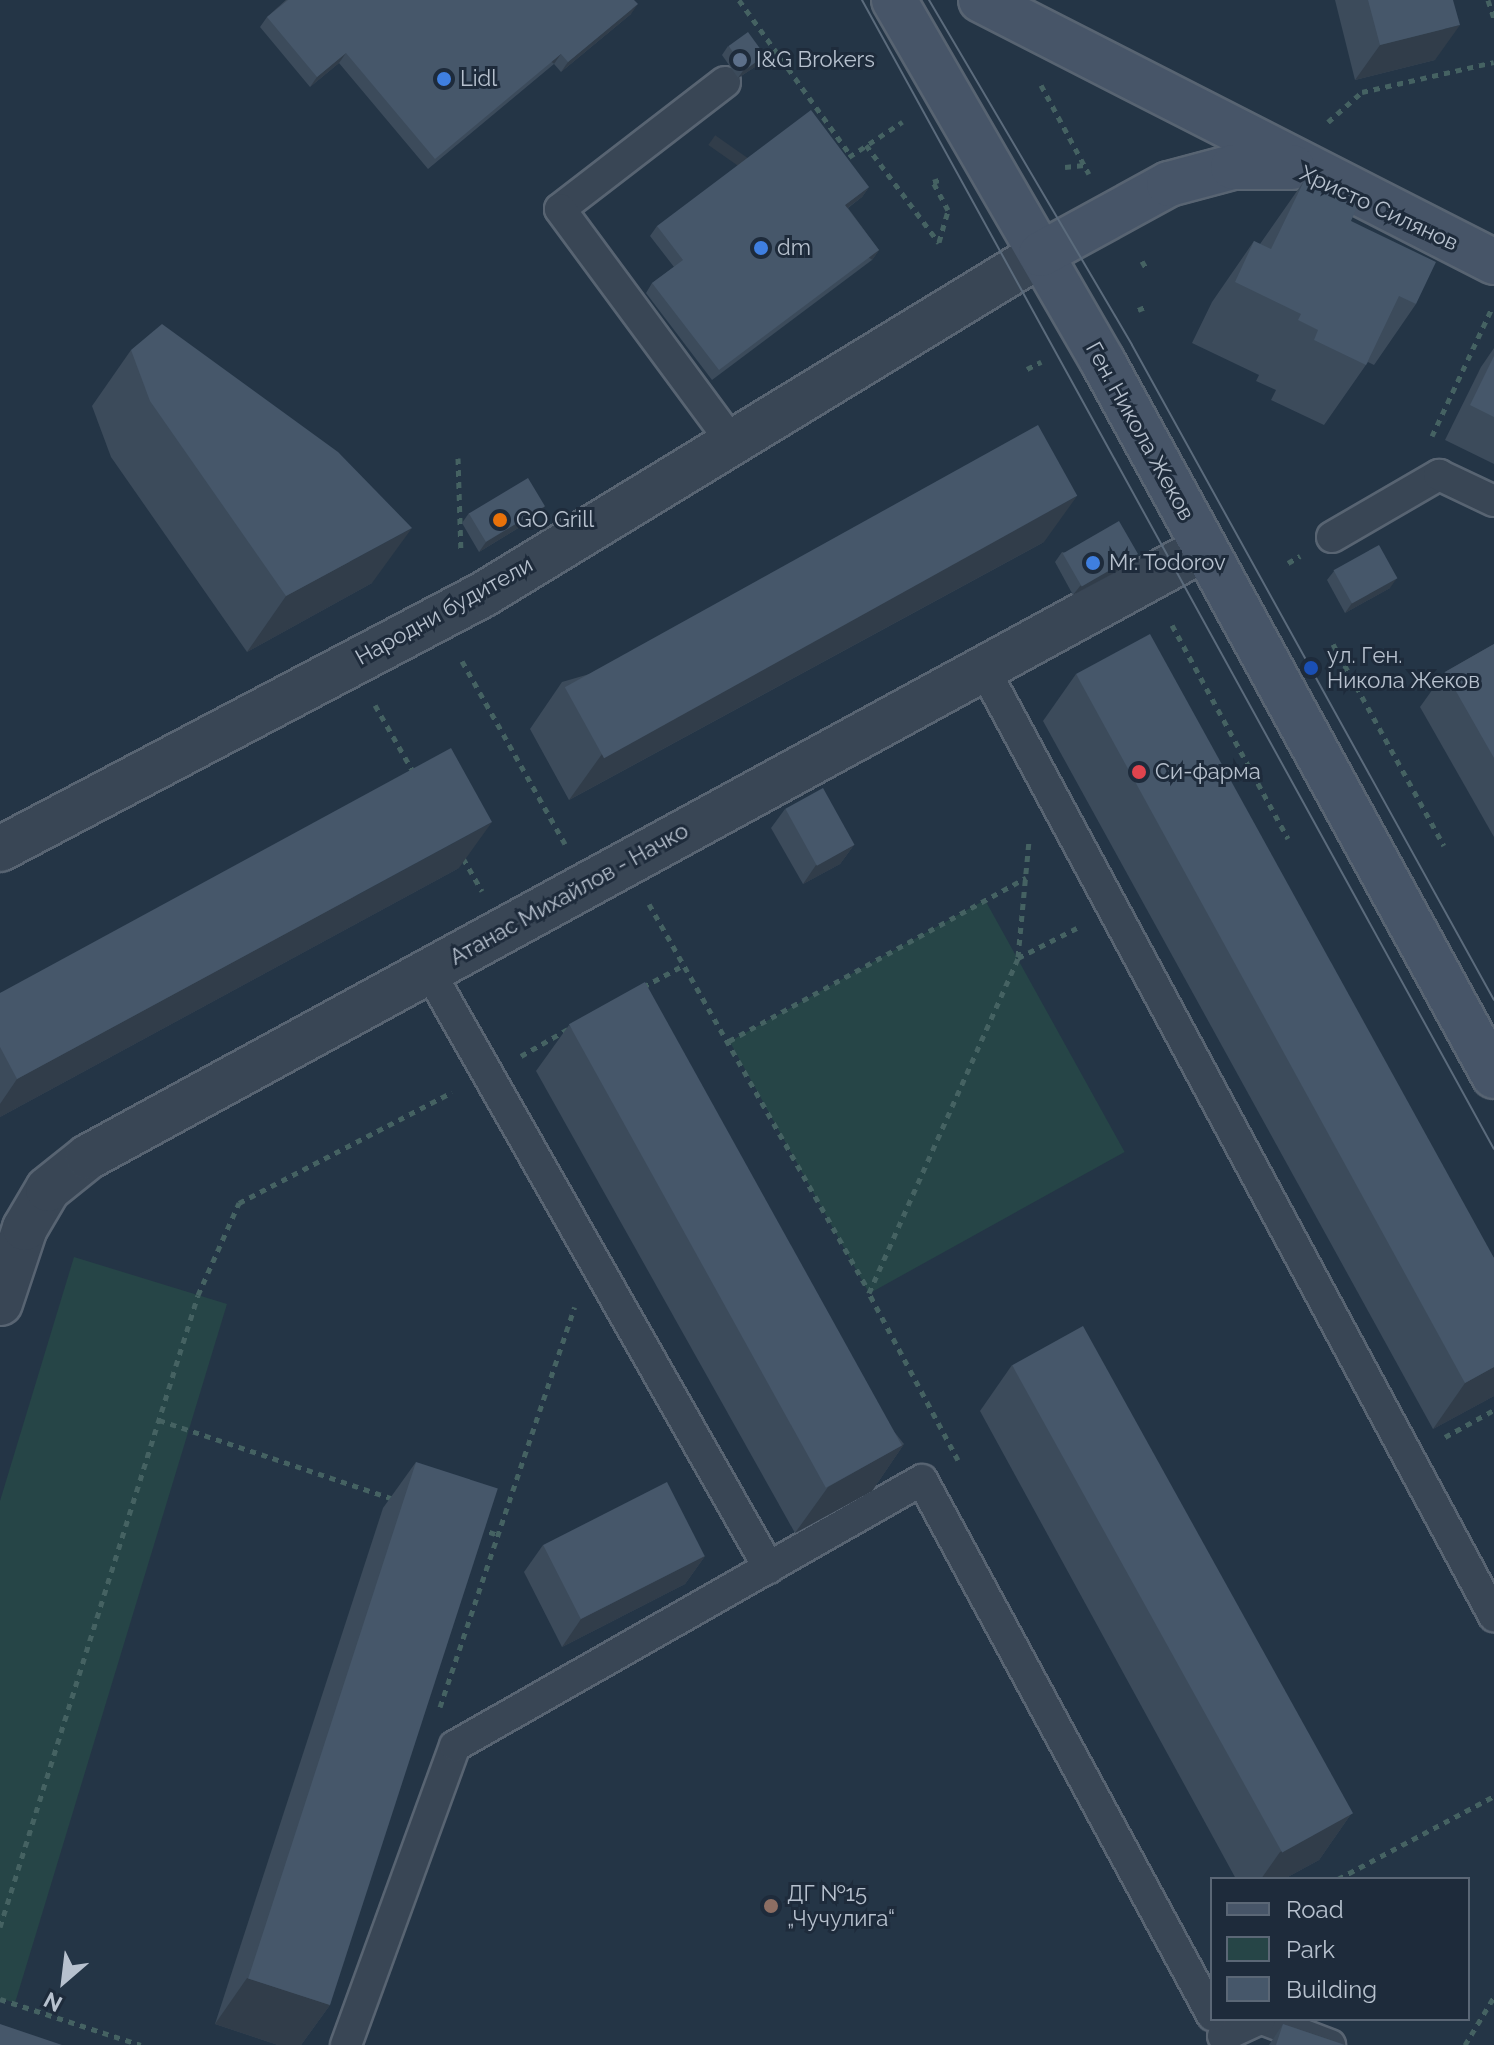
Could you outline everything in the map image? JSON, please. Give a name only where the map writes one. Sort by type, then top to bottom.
[{"type":"street","name":"Ген. Никола Жеков","points":[[894,0],[1041,254],[1205,548],[1494,1076]]},
{"type":"street","points":[[981,0],[1299,167]]},
{"type":"street","name":"Христо Силянов","points":[[1041,254],[1169,184],[1233,167],[1299,167],[1494,262]]},
{"type":"street","name":"Народни будители","points":[[0,849],[484,594],[1041,254]]},
{"type":"street","name":"Атанас Михайлов - Начко","points":[[0,1303],[33,1215],[48,1189],[88,1157],[1205,548]]},
{"type":"lane","points":[[725,82],[560,209],[732,442]]},
{"type":"lane","points":[[1332,537],[1439,475],[1494,501]]},
{"type":"lane","points":[[984,669],[1494,1616]]},
{"type":"lane","points":[[429,971],[769,1568]]},
{"type":"lane","points":[[346,2045],[455,1746],[922,1480],[1210,2016]]},
{"type":"lane","points":[[1217,2029],[1252,2021]]},
{"type":"lane","points":[[1266,2021],[1330,2045]]},
{"type":"path","points":[[739,0],[851,156]]},
{"type":"path","points":[[1488,0],[1494,19]]},
{"type":"path","points":[[1328,122],[1362,92],[1494,62]]},
{"type":"path","points":[[1041,75],[1043,94],[1084,165],[1065,167]]},
{"type":"path","points":[[838,164],[902,122]]},
{"type":"path","points":[[866,145],[939,243],[948,210],[933,182],[942,179]]},
{"type":"path","points":[[1142,261],[1146,268]]},
{"type":"path","points":[[1404,495],[1494,303]]},
{"type":"path","points":[[1138,310],[1145,307]]},
{"type":"path","points":[[1027,369],[1041,362]]},
{"type":"path","points":[[458,458],[462,556],[484,594]]},
{"type":"path","points":[[439,617],[587,884]]},
{"type":"path","points":[[1172,625],[1288,839]]},
{"type":"path","points":[[1333,644],[1444,846]]},
{"type":"path","points":[[352,663],[419,781]]},
{"type":"path","points":[[869,1293],[1018,958],[1037,768]]},
{"type":"path","points":[[458,849],[504,930]]},
{"type":"path","points":[[625,864],[729,1041],[961,1459],[922,1480]]},
{"type":"path","points":[[729,1041],[1026,878]]},
{"type":"path","points":[[1018,958],[1113,910]]},
{"type":"path","points":[[628,996],[684,965]]},
{"type":"path","points":[[0,1927],[198,1295],[239,1203],[573,1027]]},
{"type":"path","points":[[455,1746],[431,1736],[592,1257]]},
{"type":"path","points":[[1409,1457],[1494,1410]]},
{"type":"path","points":[[159,1420],[410,1505]]},
{"type":"path","points":[[469,1525],[498,1535]]},
{"type":"path","points":[[1342,1877],[1494,1796]]},
{"type":"path","points":[[1465,2045],[1494,1997]]},
{"type":"path","points":[[0,1999],[141,2045]]},
{"type":"green space","points":[[985,900],[1125,1152],[869,1293],[730,1042]]},
{"type":"green space","points":[[74,1257],[227,1304],[15,2003],[0,1998],[0,1501]]},
{"type":"building","name":"Lidl","points":[[288,0],[634,0],[638,4],[568,62],[561,54],[435,159],[346,53],[317,77],[267,17]]},
{"type":"building","points":[[1368,0],[1453,0],[1460,25],[1380,45]]},
{"type":"building","points":[[748,32],[765,55],[746,70],[729,46]]},
{"type":"building","name":"dm","points":[[811,110],[869,187],[845,205],[879,250],[719,370],[652,283],[683,260],[657,226]]},
{"type":"building","points":[[1304,181],[1357,207],[1351,221],[1436,262],[1416,304],[1399,296],[1366,365],[1314,340],[1318,330],[1298,320],[1301,314],[1235,282],[1254,241],[1271,249]]},
{"type":"building","points":[[162,324],[338,452],[412,528],[286,596],[150,401],[131,350]]},
{"type":"building","points":[[1494,356],[1494,417],[1470,405]]},
{"type":"building","points":[[1038,425],[1077,496],[604,758],[565,687]]},
{"type":"building","name":"GO Grill","points":[[528,478],[545,506],[486,542],[469,514]]},
{"type":"building","name":"Mr. Todorov","points":[[1119,521],[1138,554],[1082,586],[1063,554]]},
{"type":"building","points":[[1379,545],[1397,578],[1352,603],[1334,570]]},
{"type":"building","points":[[1150,634],[1494,1258],[1494,1367],[1465,1383],[1076,674]]},
{"type":"building","points":[[1494,644],[1494,758],[1445,672]]},
{"type":"building","points":[[451,748],[492,822],[17,1079],[0,1047],[0,993]]},
{"type":"building","points":[[823,788],[855,845],[817,866],[785,809]]},
{"type":"building","points":[[645,982],[902,1446],[826,1488],[569,1024]]},
{"type":"building","points":[[1083,1326],[1353,1813],[1282,1852],[1012,1365]]},
{"type":"building","points":[[416,1462],[498,1489],[330,2005],[248,1978]]},
{"type":"building","points":[[667,1482],[705,1556],[581,1619],[543,1545]]},
{"type":"building","points":[[0,2024],[62,2045],[0,2045]]},
{"type":"building","points":[[1283,2024],[1345,2045],[1276,2045]]},
{"type":"tram line","points":[[862,0],[1494,1149]]},
{"type":"tram line","points":[[929,0],[1132,345],[1494,1000]]},
{"type":"place","name":"I&G Brokers","points":[[740,60]]},
{"type":"place","name":"Lidl","points":[[444,79]]},
{"type":"place","name":"dm","points":[[761,248]]},
{"type":"place","name":"GO Grill","points":[[500,520]]},
{"type":"place","name":"Mr. Todorov","points":[[1093,563]]},
{"type":"place","name":"ул. Ген. Никола Жеков","points":[[1311,668]]},
{"type":"place","name":"Си-фарма","points":[[1139,772]]},
{"type":"place","name":"ДГ №15 „Чучулига“","points":[[771,1906]]}]
